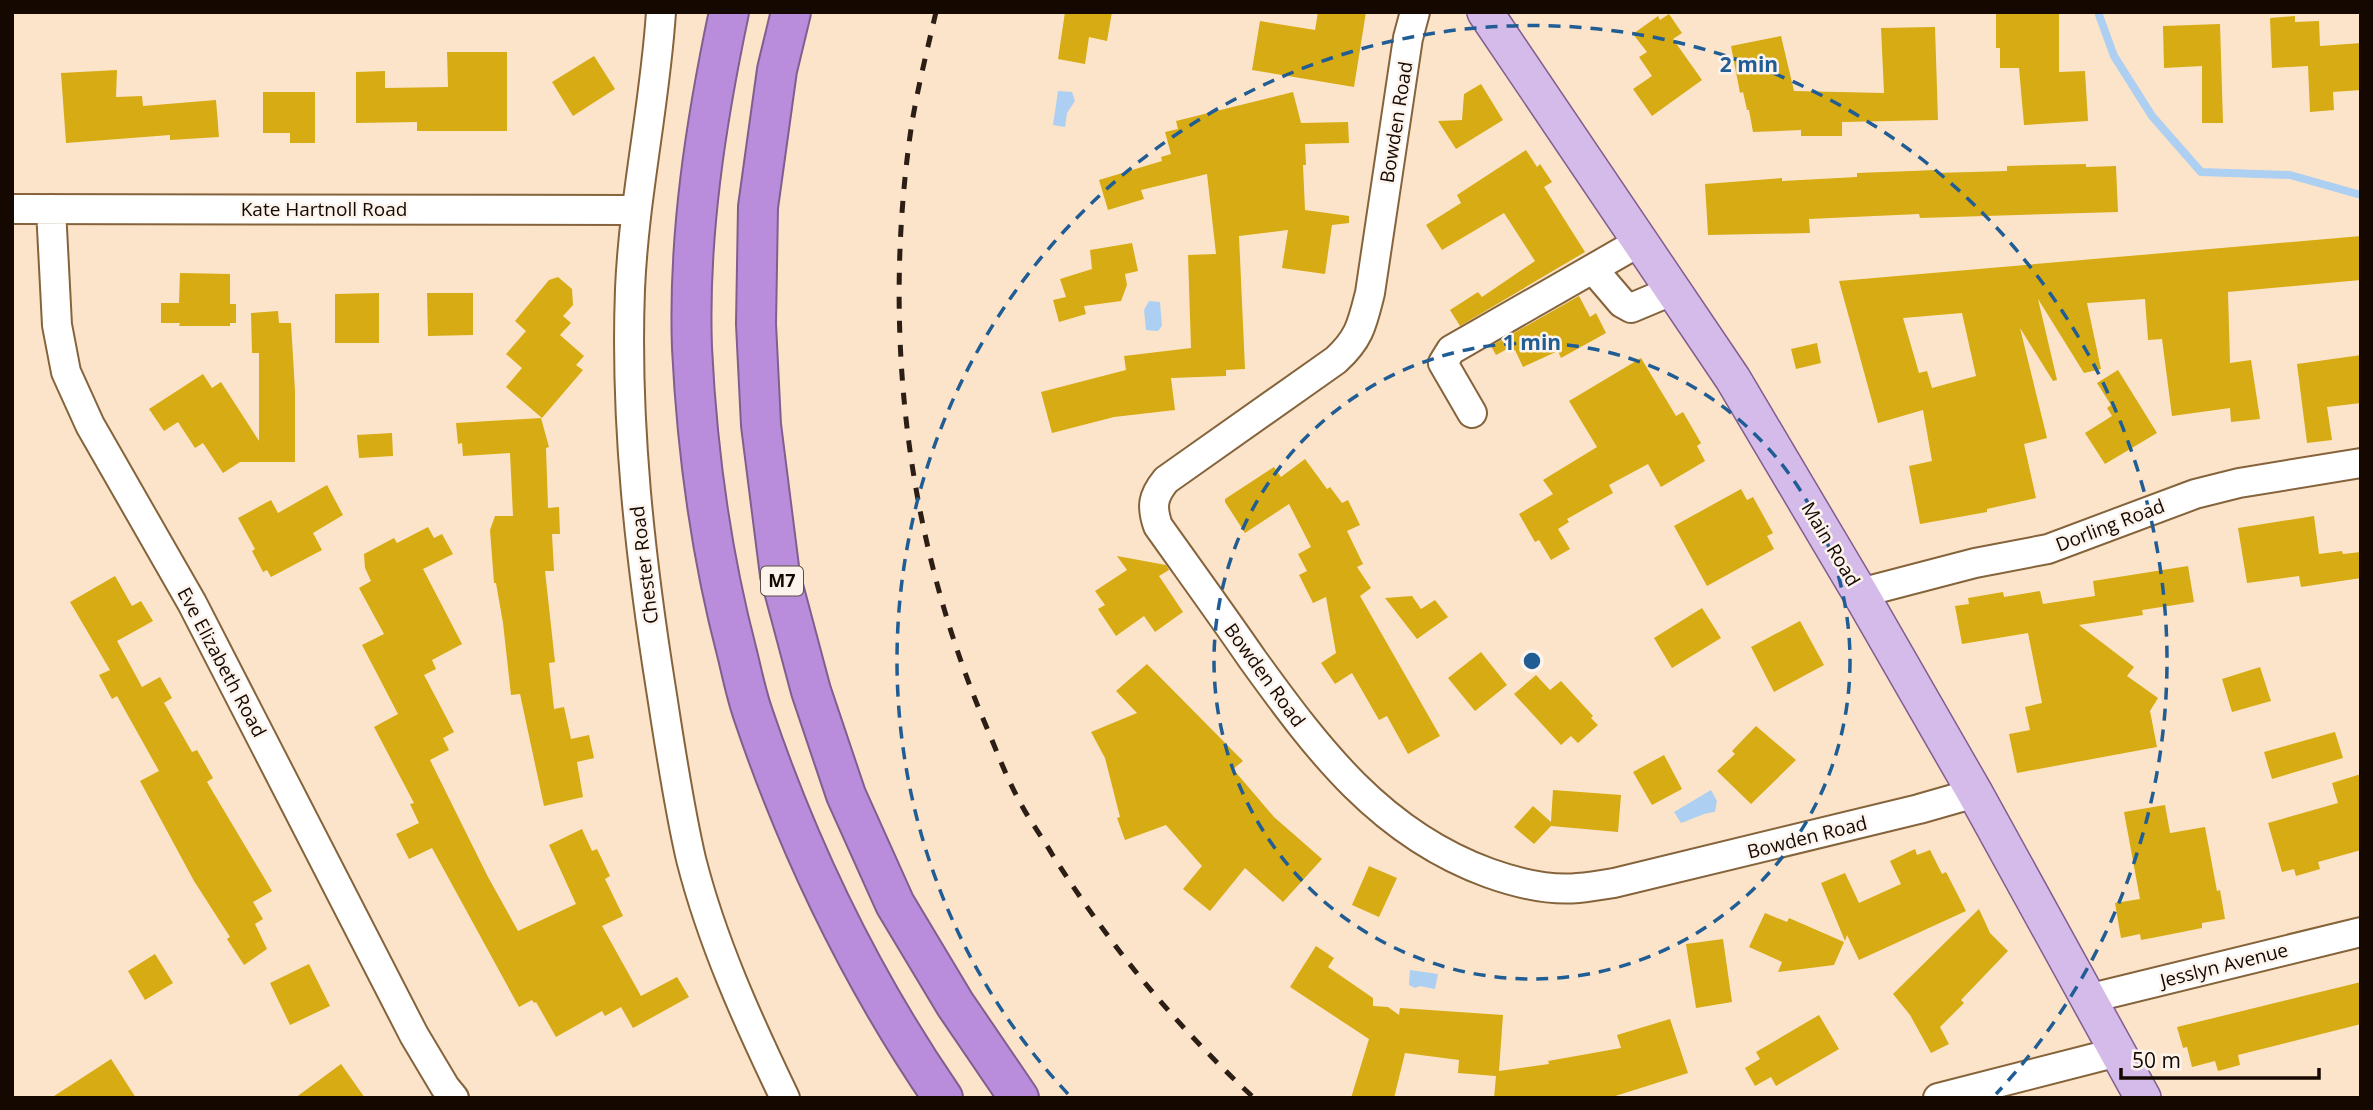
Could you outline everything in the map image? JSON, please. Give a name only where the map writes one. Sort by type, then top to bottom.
[{"type":"highway","points":[[729,12],[710,99],[694,244],[692,346],[702,474],[723,600],[752,712],[797,832],[851,947],[910,1049],[943,1098]]},
{"type":"highway","name":"M7","points":[[791,12],[777,70],[758,207],[756,324],[761,425],[780,575],[811,691],[846,795],[895,904],[955,1004],[1019,1098]]},
{"type":"main road","name":"Main Road","points":[[1485,12],[1733,379],[1975,793],[2143,1098]]},
{"type":"street","name":"Chester Road","points":[[661,12],[658,55],[635,210],[630,290],[629,366],[633,466],[650,617],[675,775],[692,860],[716,937],[749,1023],[785,1098]]},
{"type":"street","name":"Bowden Road","points":[[1415,12],[1408,38],[1370,293],[1362,324],[1352,345],[1336,360],[1166,480],[1156,494],[1152,510],[1158,526],[1286,706],[1302,728],[1366,797],[1429,847],[1507,880],[1543,887],[1576,888],[1614,883],[1975,793]]},
{"type":"street","name":"Kate Hartnoll Road","points":[[12,209],[635,210]]},
{"type":"street","name":"Eve Elizabeth Road","points":[[51,209],[57,325],[66,372],[90,425],[192,603],[414,1035],[454,1098]]},
{"type":"street","points":[[1472,413],[1443,363],[1451,350],[1642,241]]},
{"type":"street","points":[[1592,269],[1622,303],[1631,308],[1674,290]]},
{"type":"street","name":"Dorling Road","points":[[1860,593],[1975,563],[2048,549],[2195,494],[2239,483],[2361,463]]},
{"type":"street","name":"Jesslyn Avenue","points":[[2087,999],[2361,932]]},
{"type":"street","points":[[1938,1098],[2118,1052]]},
{"type":"water","points":[[1058,91],[1072,92],[1075,101],[1067,113],[1065,127],[1053,125]]},
{"type":"water","points":[[1149,301],[1160,302],[1162,326],[1158,331],[1146,330],[1144,310]]},
{"type":"water","points":[[1711,790],[1717,801],[1715,812],[1681,823],[1674,812]]},
{"type":"water","points":[[1410,970],[1438,974],[1435,989],[1409,985]]},
{"type":"building","points":[[1065,12],[1112,12],[1107,41],[1089,37],[1085,64],[1058,59]]},
{"type":"building","points":[[1318,12],[1366,12],[1354,87],[1252,70],[1260,21],[1315,30]]},
{"type":"building","points":[[1996,12],[2059,14],[2059,72],[2085,71],[2088,121],[2024,125],[2019,68],[2000,68],[2000,48],[1996,48]]},
{"type":"building","points":[[1669,14],[1682,33],[1673,39],[1702,80],[1652,116],[1633,89],[1652,76],[1639,57],[1647,52],[1633,34],[1658,16],[1660,20]]},
{"type":"building","points":[[2295,16],[2295,22],[2319,21],[2320,46],[2361,43],[2361,90],[2333,92],[2334,110],[2310,112],[2308,66],[2272,68],[2270,18]]},
{"type":"building","points":[[2220,24],[2223,123],[2202,123],[2202,66],[2164,68],[2163,26]]},
{"type":"building","points":[[1935,27],[1938,120],[1842,122],[1842,136],[1801,136],[1801,130],[1753,132],[1743,92],[1740,93],[1731,46],[1781,36],[1794,91],[1884,93],[1881,28]]},
{"type":"building","points":[[447,52],[507,52],[507,131],[417,131],[417,122],[356,123],[356,72],[385,71],[385,88],[448,87]]},
{"type":"building","points":[[594,56],[615,89],[573,116],[552,82]]},
{"type":"building","points":[[117,70],[116,97],[142,96],[143,106],[216,100],[219,137],[170,140],[170,135],[66,143],[61,73]]},
{"type":"building","points":[[1481,84],[1503,120],[1456,149],[1438,121],[1462,120],[1464,94]]},
{"type":"building","points":[[263,92],[315,92],[315,143],[290,143],[290,133],[263,133]]},
{"type":"building","points":[[1293,92],[1301,123],[1348,122],[1349,143],[1305,144],[1305,210],[1349,216],[1349,223],[1332,225],[1325,274],[1282,268],[1288,230],[1239,236],[1245,369],[1226,370],[1226,376],[1171,378],[1175,410],[1114,417],[1052,433],[1041,392],[1126,370],[1124,356],[1191,348],[1188,255],[1216,254],[1207,174],[1141,190],[1144,199],[1108,210],[1099,180],[1162,161],[1161,157],[1171,154],[1165,132],[1178,129],[1176,121]]},
{"type":"building","points":[[1526,150],[1537,167],[1540,164],[1552,182],[1544,187],[1585,252],[1460,326],[1450,310],[1478,292],[1482,297],[1535,261],[1504,213],[1442,250],[1426,225],[1461,203],[1457,195]]},
{"type":"building","points":[[2086,164],[2086,167],[2116,166],[2118,212],[1920,218],[1919,214],[1809,219],[1810,233],[1708,235],[1705,184],[1782,178],[1782,181],[1857,177],[1857,173],[2007,171],[2007,166]]},
{"type":"building","points":[[2361,236],[2361,280],[2228,292],[2230,363],[2251,360],[2260,419],[2231,422],[2230,408],[2172,416],[2162,339],[2148,340],[2145,299],[2087,303],[2101,369],[2084,373],[2038,299],[2057,380],[2053,381],[2020,328],[2047,438],[2024,444],[2036,498],[1987,509],[1987,512],[1920,524],[1909,466],[1932,461],[1923,410],[1878,423],[1839,281]],"holes":[[[1962,313],[1976,376],[1932,388],[1927,371],[1919,373],[1903,318]]]},
{"type":"building","points":[[1132,243],[1138,271],[1125,274],[1127,285],[1121,301],[1084,306],[1086,314],[1059,322],[1053,300],[1066,297],[1060,279],[1092,269],[1090,250]]},
{"type":"building","points":[[180,273],[230,274],[230,304],[236,304],[236,323],[230,323],[230,326],[179,326],[180,323],[161,323],[161,303],[179,303]]},
{"type":"building","points":[[558,277],[572,289],[573,305],[563,316],[571,323],[560,335],[584,356],[576,365],[583,370],[542,418],[506,387],[522,368],[506,354],[526,331],[515,321],[549,280]]},
{"type":"building","points":[[379,293],[379,343],[335,343],[335,294]]},
{"type":"building","points":[[427,293],[473,293],[473,335],[428,336]]},
{"type":"building","points":[[1579,296],[1590,317],[1596,313],[1606,333],[1561,358],[1558,351],[1523,367],[1511,347],[1496,355],[1491,346]]},
{"type":"building","points":[[278,311],[279,323],[291,323],[295,462],[240,462],[223,473],[203,443],[195,448],[178,422],[164,431],[149,409],[203,374],[212,388],[221,382],[259,441],[259,353],[252,353],[251,313]]},
{"type":"building","points":[[1817,343],[1821,363],[1796,369],[1791,349]]},
{"type":"building","points":[[2361,355],[2361,403],[2327,407],[2332,440],[2307,443],[2297,364]]},
{"type":"building","points":[[1641,358],[1676,416],[1683,412],[1701,443],[1697,446],[1705,461],[1661,487],[1648,464],[1609,485],[1613,493],[1567,519],[1569,522],[1558,529],[1570,549],[1551,560],[1539,540],[1535,542],[1519,514],[1553,494],[1543,480],[1597,447],[1569,401]]},
{"type":"building","points":[[2118,370],[2157,433],[2105,464],[2085,433],[2112,416],[2107,408],[2111,405],[2097,383]]},
{"type":"building","points":[[541,418],[549,447],[546,448],[548,508],[559,507],[560,534],[552,534],[554,571],[545,571],[555,662],[549,663],[554,709],[564,707],[571,739],[589,735],[594,758],[577,762],[583,797],[544,806],[520,694],[511,695],[503,623],[494,583],[490,530],[495,516],[513,516],[510,453],[463,456],[462,443],[458,444],[456,423]]},
{"type":"building","points":[[392,433],[393,456],[359,458],[357,435]]},
{"type":"building","points":[[1305,459],[1327,489],[1330,487],[1342,503],[1348,500],[1360,525],[1347,531],[1363,564],[1357,567],[1371,588],[1360,596],[1440,736],[1408,754],[1387,716],[1379,720],[1352,673],[1335,684],[1321,663],[1336,653],[1326,597],[1313,603],[1299,575],[1307,571],[1298,554],[1311,547],[1289,504],[1245,533],[1225,502],[1225,499],[1274,467],[1281,477]]},
{"type":"building","points":[[327,485],[343,515],[313,533],[322,550],[271,577],[267,570],[263,572],[252,551],[255,549],[238,518],[271,500],[278,513]]},
{"type":"building","points":[[1741,489],[1747,500],[1753,497],[1773,533],[1767,536],[1774,549],[1707,586],[1674,526]]},
{"type":"building","points":[[2314,516],[2319,554],[2361,552],[2361,578],[2301,587],[2299,576],[2247,583],[2238,528]]},
{"type":"building","points":[[428,527],[434,538],[442,534],[453,554],[423,569],[462,644],[432,660],[436,669],[424,675],[454,732],[443,738],[449,750],[430,760],[518,931],[576,904],[549,845],[582,829],[592,851],[597,849],[610,876],[605,879],[623,916],[602,926],[641,996],[677,977],[689,997],[633,1028],[621,1007],[605,1016],[602,1011],[556,1037],[536,1002],[532,1000],[519,1007],[432,848],[409,859],[396,834],[419,823],[410,804],[414,803],[374,727],[398,714],[362,645],[384,634],[359,588],[371,581],[365,568],[364,554],[394,538],[397,543]]},
{"type":"building","points":[[1117,556],[1166,565],[1169,570],[1159,576],[1183,612],[1155,632],[1144,616],[1116,636],[1098,609],[1105,605],[1095,591],[1127,570]]},
{"type":"building","points":[[2188,566],[2194,602],[2142,610],[2143,615],[2079,625],[2134,667],[2127,676],[2158,698],[2150,711],[2157,747],[2017,773],[2009,734],[2030,730],[2025,707],[2042,703],[2028,633],[1962,644],[1955,606],[1969,604],[1968,598],[2003,592],[2004,597],[2040,591],[2043,604],[2095,596],[2093,581]]},
{"type":"building","points":[[115,576],[132,606],[141,601],[153,621],[117,641],[142,687],[160,677],[172,698],[164,703],[192,752],[197,750],[213,778],[207,782],[272,891],[253,902],[263,919],[255,924],[267,949],[244,965],[227,939],[230,937],[194,881],[140,781],[159,771],[117,696],[112,699],[99,675],[110,670],[70,602]]},
{"type":"building","points":[[1412,596],[1421,609],[1435,600],[1448,617],[1417,639],[1385,598]]},
{"type":"building","points":[[1702,608],[1721,638],[1672,668],[1654,638]]},
{"type":"building","points":[[1800,621],[1824,665],[1774,692],[1751,647]]},
{"type":"building","points":[[1481,652],[1507,685],[1475,711],[1448,678]]},
{"type":"building","points":[[1147,664],[1243,761],[1233,769],[1274,817],[1322,859],[1283,902],[1245,868],[1210,911],[1183,889],[1202,866],[1166,825],[1125,840],[1117,818],[1120,817],[1105,758],[1091,732],[1137,713],[1116,691]]},
{"type":"building","points":[[2260,667],[2271,701],[2232,712],[2222,679]]},
{"type":"building","points":[[1536,675],[1550,690],[1561,681],[1593,716],[1591,718],[1598,725],[1578,743],[1571,736],[1561,745],[1514,694]]},
{"type":"building","points":[[1756,726],[1796,760],[1751,804],[1717,771],[1735,754],[1732,751]]},
{"type":"building","points":[[2335,732],[2343,758],[2272,779],[2264,752]]},
{"type":"building","points":[[1664,755],[1682,789],[1652,805],[1633,772]]},
{"type":"building","points":[[2361,774],[2361,850],[2318,862],[2320,869],[2296,876],[2294,869],[2282,872],[2268,823],[2338,803],[2332,783]]},
{"type":"building","points":[[1553,790],[1621,795],[1618,832],[1551,826],[1534,844],[1514,827],[1533,806],[1551,822]]},
{"type":"building","points":[[2165,805],[2170,833],[2205,827],[2225,919],[2202,923],[2202,928],[2141,940],[2140,934],[2121,938],[2115,903],[2140,899],[2124,812]]},
{"type":"building","points":[[1915,849],[1917,855],[1930,850],[1942,874],[1946,872],[1966,911],[1859,960],[1847,935],[1845,941],[1821,883],[1845,873],[1859,903],[1901,884],[1890,861]]},
{"type":"building","points":[[1369,866],[1397,878],[1379,917],[1352,905]]},
{"type":"building","points":[[1979,909],[1990,933],[2008,951],[1961,1000],[1964,1003],[1940,1027],[1949,1044],[1931,1053],[1910,1015],[1893,994]]},
{"type":"building","points":[[1765,913],[1787,922],[1789,918],[1844,942],[1834,965],[1778,972],[1782,962],[1749,947]]},
{"type":"building","points":[[1723,939],[1732,1002],[1696,1008],[1686,944]]},
{"type":"building","points":[[1316,946],[1334,958],[1328,967],[1373,998],[1373,1006],[1388,1007],[1399,1015],[1400,1008],[1503,1015],[1499,1071],[1549,1064],[1548,1061],[1621,1048],[1617,1035],[1670,1019],[1688,1073],[1609,1098],[1494,1098],[1496,1076],[1458,1073],[1459,1060],[1405,1053],[1394,1098],[1351,1098],[1369,1039],[1290,987]]},
{"type":"building","points":[[155,954],[173,983],[145,1000],[128,971]]},
{"type":"building","points":[[309,964],[330,1006],[290,1025],[270,983]]},
{"type":"building","points":[[2361,982],[2361,1024],[2238,1055],[2240,1065],[2218,1071],[2215,1061],[2192,1067],[2187,1047],[2183,1048],[2177,1027]]},
{"type":"building","points":[[1819,1015],[1839,1049],[1776,1086],[1771,1077],[1755,1086],[1745,1068],[1760,1059],[1756,1052]]},
{"type":"building","points":[[111,1059],[136,1098],[51,1098]]},
{"type":"building","points":[[341,1064],[365,1098],[295,1098]]},
{"type":"waterway","points":[[2098,12],[2114,56],[2152,116],[2201,172],[2290,175],[2361,195]]},
{"type":"railway","points":[[936,12],[911,129],[903,205],[899,280],[901,356],[907,431],[919,505],[957,650],[1011,784],[1028,817],[1074,888],[1120,952],[1170,1013],[1254,1098]]}]
